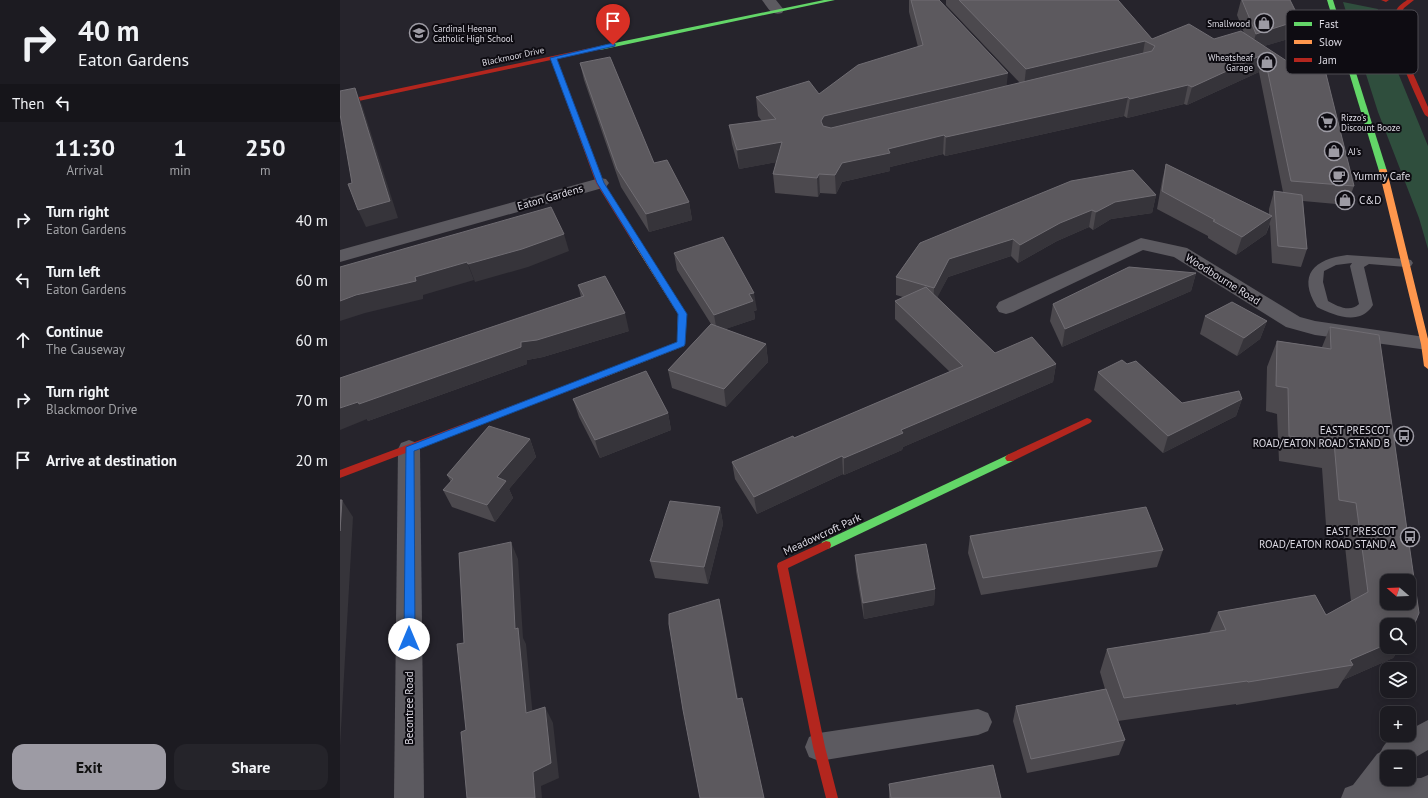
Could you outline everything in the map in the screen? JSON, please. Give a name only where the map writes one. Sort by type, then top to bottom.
[{"type":"main road","name":"Blackmoor Drive","points":[[340,103],[553,58],[773,5],[832,0]]},
{"type":"main road","points":[[1330,0],[1333,10]]},
{"type":"main road","points":[[1399,10],[1411,0]]},
{"type":"main road","points":[[340,474],[409,449],[681,344],[682,314],[600,183],[553,58]]},
{"type":"main road","points":[[1353,74],[1388,186],[1425,344],[1428,366]]},
{"type":"main road","points":[[1411,74],[1428,115]]},
{"type":"main road","name":"Meadowcroft Park","points":[[832,798],[819,747],[782,566],[1087,422]]},
{"type":"street","name":"Eaton Gardens","points":[[340,256],[600,183]]},
{"type":"street","name":"Woodbourne Road","points":[[1006,307],[1141,244],[1180,252],[1293,322],[1315,328],[1425,344]]},
{"type":"street","name":"Becontree Road","points":[[409,449],[409,798]]},
{"type":"street","points":[[819,747],[978,722]]},
{"type":"street","points":[[1400,750],[1428,734]]},
{"type":"street","points":[[1360,796],[1380,772]]},
{"type":"street","points":[[1360,796],[1422,793],[1428,790]]},
{"type":"lane","points":[[1366,259],[1357,266],[1366,305],[1363,309],[1357,312],[1346,312],[1333,310],[1322,304],[1317,291],[1318,270],[1325,263],[1333,260],[1366,259],[1406,263]]},
{"type":"green space","points":[[1343,2],[1378,9],[1378,10],[1346,10]]},
{"type":"green space","points":[[1366,74],[1399,74],[1428,146],[1428,249],[1419,218],[1378,112]]},
{"type":"building","points":[[911,0],[939,0],[1008,73],[824,116],[821,121],[823,126],[831,128],[1152,51],[1155,46],[1145,41],[1026,69],[959,0],[1118,0],[1152,39],[1189,24],[1214,39],[1241,31],[1286,61],[1286,74],[1326,74],[1354,186],[1291,181],[1264,54],[1192,87],[1188,85],[1130,99],[1128,97],[946,137],[944,135],[888,149],[890,153],[842,163],[835,175],[819,174],[817,178],[773,174],[782,142],[737,150],[729,125],[776,119],[756,97],[809,81],[819,94],[858,65],[923,45]]},
{"type":"building","points":[[1242,0],[1290,0],[1295,10],[1286,10],[1286,24],[1256,34]]},
{"type":"building","points":[[610,57],[654,163],[667,160],[689,202],[646,214],[617,169],[580,63]]},
{"type":"building","points":[[355,88],[390,201],[358,210],[348,184],[352,183],[340,114],[340,91]]},
{"type":"building","points":[[1166,164],[1272,216],[1242,237],[1213,221],[1215,220],[1162,191]]},
{"type":"building","points":[[1133,170],[1156,195],[1115,202],[1096,212],[1092,210],[1060,223],[1020,245],[1013,239],[949,259],[934,288],[896,277],[920,243],[1071,181]]},
{"type":"building","points":[[1274,191],[1302,195],[1307,249],[1278,246]]},
{"type":"building","points":[[551,207],[564,234],[522,249],[468,264],[467,262],[415,277],[416,281],[356,295],[340,301],[340,267]]},
{"type":"building","points":[[723,237],[754,293],[749,294],[753,301],[714,315],[674,253]]},
{"type":"building","points":[[1129,267],[1196,273],[1065,329],[1053,304]]},
{"type":"building","points":[[605,276],[625,313],[537,340],[521,342],[521,347],[359,404],[358,402],[340,408],[340,378],[584,296],[578,285]]},
{"type":"building","points":[[926,287],[995,353],[1032,337],[1056,364],[901,430],[903,433],[844,458],[842,456],[754,497],[732,462],[793,436],[794,438],[963,366],[895,301]]},
{"type":"building","points":[[1232,302],[1267,321],[1244,338],[1205,316]]},
{"type":"building","points":[[711,324],[766,344],[724,389],[668,370]]},
{"type":"building","points":[[1330,327],[1379,335],[1413,574],[1380,574],[1380,610],[1416,610],[1416,592],[1419,613],[1416,620],[1416,618],[1380,618],[1380,647],[1350,660],[1353,665],[1248,682],[1124,698],[1107,649],[1226,630],[1218,612],[1315,595],[1326,615],[1368,592],[1356,503],[1339,500],[1334,442],[1289,436],[1288,388],[1276,386],[1277,341],[1331,349]]},
{"type":"building","points":[[1122,360],[1127,364],[1136,361],[1182,403],[1239,391],[1242,399],[1168,436],[1098,372]]},
{"type":"building","points":[[646,371],[668,413],[595,440],[573,399]]},
{"type":"building","points":[[489,426],[530,439],[497,477],[506,481],[487,505],[443,490],[453,479],[447,475]]},
{"type":"building","points":[[340,500],[342,500],[340,531]]},
{"type":"building","points":[[670,501],[720,507],[704,567],[650,561]]},
{"type":"building","points":[[1146,507],[1163,550],[983,578],[970,536]]},
{"type":"building","points":[[511,542],[515,629],[518,628],[526,713],[545,707],[551,763],[533,772],[535,798],[467,798],[461,732],[466,730],[457,644],[464,643],[459,553]]},
{"type":"building","points":[[926,544],[935,589],[863,603],[855,555]]},
{"type":"building","points":[[719,599],[737,699],[742,698],[764,798],[700,798],[683,710],[669,624],[669,614]]},
{"type":"building","points":[[1106,689],[1125,740],[1031,759],[1016,706]]},
{"type":"building","points":[[993,765],[1001,798],[891,798],[889,784]]},
{"type":"traffic: fast","points":[[600,48],[832,0]]},
{"type":"traffic: fast","points":[[1330,0],[1333,10]]},
{"type":"traffic: fast","points":[[1353,74],[1383,171]]},
{"type":"traffic: fast","points":[[826,545],[1010,458]]},
{"type":"traffic: slow","points":[[1383,171],[1425,344],[1428,366]]},
{"type":"traffic: slow","points":[[605,374],[681,344],[682,314],[636,241]]},
{"type":"traffic: jam","points":[[1400,10],[1411,0]]},
{"type":"traffic: jam","points":[[340,103],[600,48]]},
{"type":"traffic: jam","points":[[553,58],[600,183],[636,241]]},
{"type":"traffic: jam","points":[[1410,74],[1428,115]]},
{"type":"traffic: jam","points":[[340,474],[605,374]]},
{"type":"traffic: jam","points":[[1010,458],[1087,421]]},
{"type":"traffic: jam","points":[[826,545],[782,566],[819,747],[832,798]]},
{"type":"place","name":"Smallwood","points":[[1264,23]]},
{"type":"place","name":"Cardinal Heenan Catholic High School","points":[[419,33]]},
{"type":"place","name":"Wheatsheaf Garage","points":[[1267,62]]},
{"type":"place","name":"Rizzo's Discount Booze","points":[[1327,122]]},
{"type":"place","name":"AJ's","points":[[1334,151]]},
{"type":"place","name":"Yummy Cafe","points":[[1339,176]]},
{"type":"place","name":"C&D","points":[[1345,200]]},
{"type":"place","name":"EAST PRESCOT ROAD/EATON ROAD STAND B","points":[[1404,436]]},
{"type":"place","name":"EAST PRESCOT ROAD/EATON ROAD STAND A","points":[[1410,537]]},
{"type":"route","points":[[409,639],[409,449],[681,344],[682,314],[600,183],[553,58],[613,45]]}]
